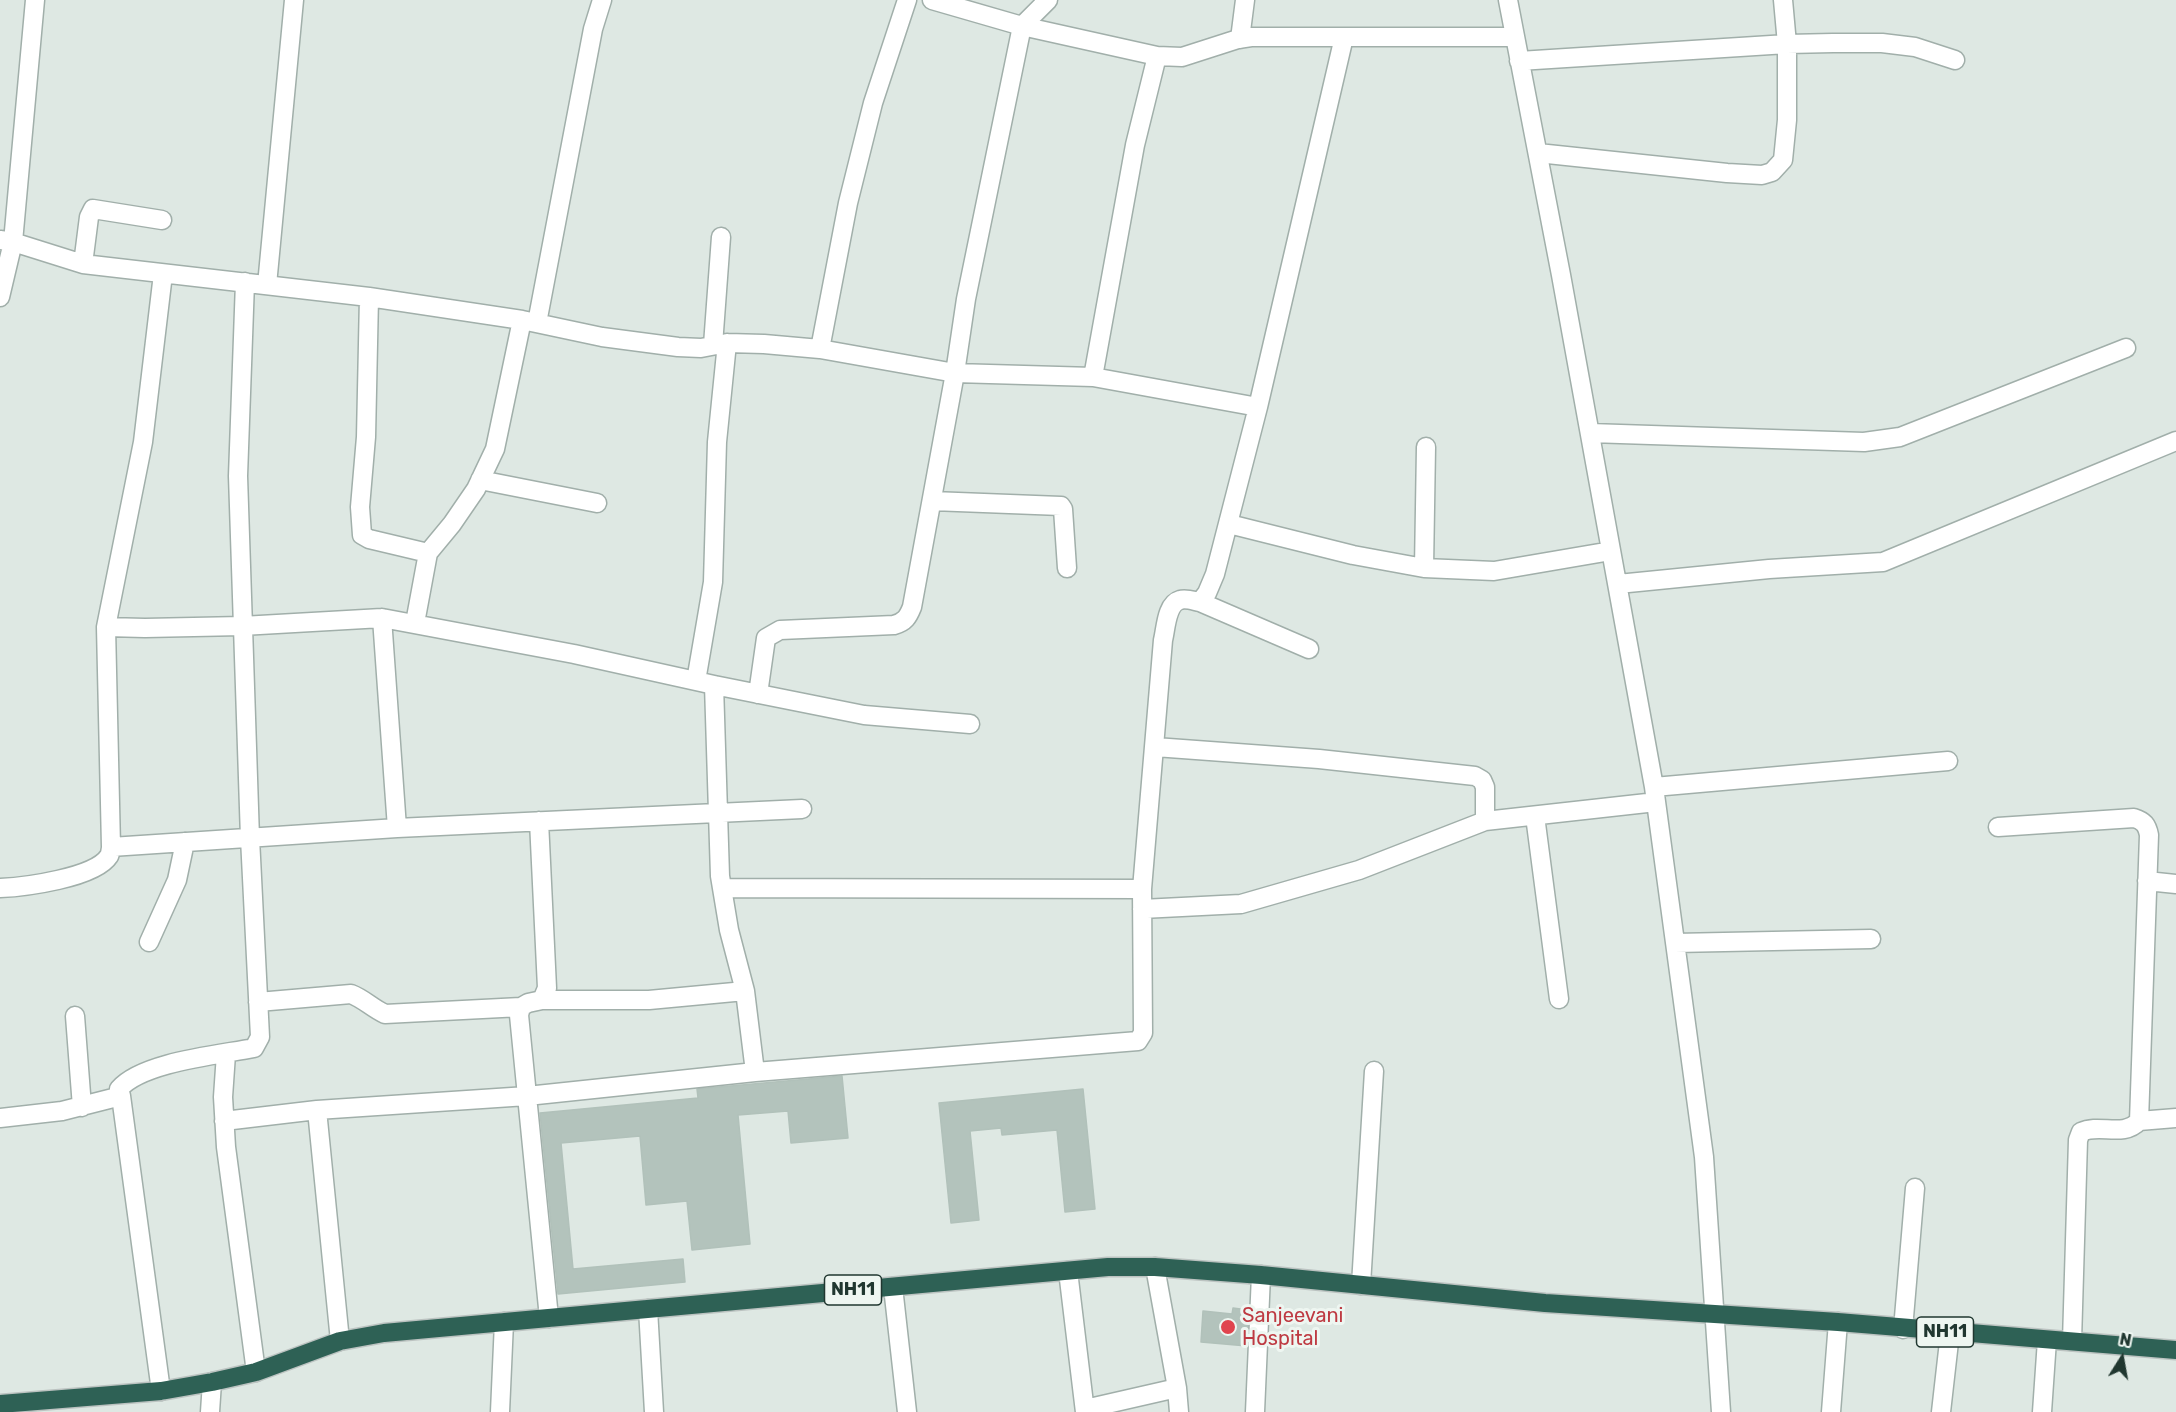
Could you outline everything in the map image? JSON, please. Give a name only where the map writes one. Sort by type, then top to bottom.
[{"type":"highway","name":"NH11","points":[[0,1404],[161,1391],[212,1382],[256,1372],[340,1341],[384,1333],[1108,1267],[1261,1275],[1545,1303],[1838,1322],[2176,1350]]},
{"type":"street","points":[[0,297],[35,0]]},
{"type":"street","points":[[267,285],[294,0]]},
{"type":"street","points":[[415,623],[428,553],[452,524],[480,480],[495,449],[529,321],[593,29],[602,0]]},
{"type":"street","points":[[820,349],[848,203],[873,103],[908,0]]},
{"type":"street","points":[[932,0],[1022,26],[1157,56],[1182,57],[1240,39],[1514,37]]},
{"type":"street","points":[[758,694],[766,638],[772,633],[780,630],[894,625],[902,623],[908,617],[912,607],[932,501],[966,299],[1022,26],[1048,0]]},
{"type":"street","points":[[1240,39],[1245,0]]},
{"type":"street","points":[[1508,0],[1618,584],[1655,795],[1704,1157],[1721,1412]]},
{"type":"street","points":[[1538,153],[1727,173],[1762,175],[1772,172],[1783,160],[1787,120],[1787,44],[1783,0]]},
{"type":"street","points":[[1200,602],[1207,593],[1215,574],[1258,407],[1344,37]]},
{"type":"street","points":[[1519,61],[1787,44],[1882,43],[1915,47],[1954,60]]},
{"type":"street","points":[[1093,377],[1135,145],[1157,56]]},
{"type":"street","points":[[83,264],[89,217],[93,209],[162,220]]},
{"type":"street","points":[[722,237],[713,582],[705,683],[719,811],[720,876],[729,930],[745,991],[755,1072]]},
{"type":"street","points":[[6,241],[83,264],[369,297],[529,321],[602,337],[678,347],[701,348],[720,344],[820,349],[955,373],[1093,377],[1258,407]]},
{"type":"street","points":[[0,888],[16,888],[68,879],[100,864],[110,856],[106,627],[144,442],[163,274]]},
{"type":"street","points":[[161,1391],[122,1096],[119,1089],[127,1080],[160,1066],[254,1048],[260,1037],[250,838],[238,476],[245,282]]},
{"type":"street","points":[[369,297],[366,437],[360,507],[362,535],[369,539],[428,553]]},
{"type":"street","points":[[1590,433],[1864,442],[1900,437],[2126,348]]},
{"type":"street","points":[[1618,584],[1769,569],[1883,562],[2176,441]]},
{"type":"street","points":[[1424,568],[1426,447]]},
{"type":"street","points":[[480,480],[597,503]]},
{"type":"street","points":[[932,501],[1060,506],[1063,509],[1067,568]]},
{"type":"street","points":[[1228,524],[1353,555],[1424,568],[1494,571],[1611,552]]},
{"type":"street","points":[[224,1121],[317,1110],[527,1096],[755,1072],[1138,1041],[1143,1033],[1142,890],[1163,640],[1169,612],[1174,603],[1181,599],[1200,602],[1309,649]]},
{"type":"street","points":[[106,627],[242,626],[382,618],[574,654],[864,715],[970,724]]},
{"type":"street","points":[[382,618],[397,828]]},
{"type":"street","points":[[1155,747],[1319,759],[1475,776],[1482,780],[1485,787],[1485,821]]},
{"type":"street","points":[[1142,909],[1241,904],[1359,870],[1485,821],[1535,816],[1655,795],[1948,761]]},
{"type":"street","points":[[111,847],[397,828],[719,811],[802,809]]},
{"type":"street","points":[[1535,816],[1559,999]]},
{"type":"street","points":[[1998,827],[2133,818],[2142,820],[2147,826],[2149,835],[2139,1121]]},
{"type":"street","points":[[539,821],[547,988],[542,1000]]},
{"type":"street","points":[[149,942],[177,880],[186,842]]},
{"type":"street","points":[[2147,881],[2176,884]]},
{"type":"street","points":[[722,888],[1142,890]]},
{"type":"street","points":[[1675,944],[1871,939]]},
{"type":"street","points":[[258,1002],[351,994],[385,1014],[521,1007],[542,1000],[649,1000],[745,991]]},
{"type":"street","points":[[521,1007],[519,1015],[549,1318]]},
{"type":"street","points":[[75,1016],[82,1107]]},
{"type":"street","points":[[226,1054],[224,1121],[256,1372]]},
{"type":"street","points":[[1361,1285],[1374,1071]]},
{"type":"street","points":[[0,1118],[82,1107],[122,1096]]},
{"type":"street","points":[[317,1110],[340,1341]]},
{"type":"street","points":[[2072,1341],[2078,1140],[2081,1132],[2089,1128],[2125,1130],[2133,1127],[2139,1121],[2176,1118]]},
{"type":"street","points":[[1903,1329],[1915,1188]]},
{"type":"street","points":[[1155,1268],[1177,1388],[1179,1412]]},
{"type":"street","points":[[1068,1271],[1085,1411],[1177,1388]]},
{"type":"street","points":[[1255,1412],[1261,1275]]},
{"type":"street","points":[[892,1287],[907,1412]]},
{"type":"street","points":[[648,1309],[654,1412]]},
{"type":"street","points":[[500,1412],[504,1322]]},
{"type":"street","points":[[1831,1412],[1838,1322]]},
{"type":"street","points":[[1941,1412],[1950,1333]]},
{"type":"street","points":[[2042,1412],[2047,1340]]},
{"type":"street","points":[[210,1412],[212,1382]]},
{"type":"building","points":[[842,1076],[848,1138],[791,1143],[788,1111],[738,1115],[750,1244],[692,1250],[687,1201],[646,1205],[640,1136],[561,1143],[573,1269],[683,1259],[685,1282],[558,1294],[540,1113],[698,1098],[697,1089]]},
{"type":"building","points":[[1083,1089],[1095,1209],[1065,1212],[1057,1130],[1002,1135],[1001,1128],[970,1131],[979,1220],[951,1223],[939,1103]]},
{"type":"building","points":[[1233,1308],[1248,1310],[1247,1346],[1201,1342],[1203,1311],[1232,1314]]},
{"type":"place","name":"Sanjeevani Hospital","points":[[1228,1327]]}]
